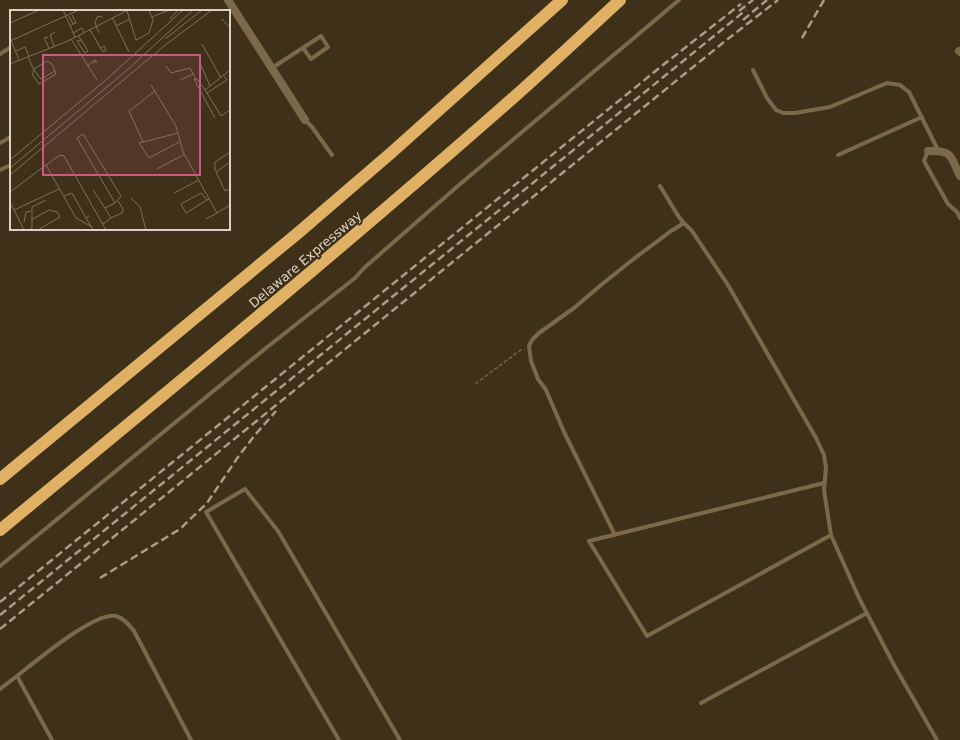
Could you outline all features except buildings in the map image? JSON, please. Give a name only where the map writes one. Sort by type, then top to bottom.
[{"type":"highway","name":"Delaware Expressway","points":[[0,479],[304,228],[391,153],[562,0]]},
{"type":"highway","name":"Delaware Expressway","points":[[0,530],[347,242],[507,104],[620,0]]},
{"type":"street","points":[[228,0],[305,120]]},
{"type":"street","points":[[928,151],[946,152],[950,156],[960,176]]},
{"type":"lane","points":[[0,566],[260,353],[355,278],[364,268],[447,195],[679,0]]},
{"type":"lane","points":[[272,68],[321,36],[328,47],[311,59],[303,48]]},
{"type":"lane","points":[[0,54],[10,48]]},
{"type":"lane","points":[[752,70],[767,98],[776,110],[783,114],[830,107],[886,83],[900,85],[909,92],[938,151]]},
{"type":"lane","points":[[838,154],[922,117]]},
{"type":"lane","points":[[305,120],[312,127],[332,155]]},
{"type":"lane","points":[[0,143],[10,138]]},
{"type":"lane","points":[[928,151],[924,161],[948,204],[957,212],[960,218]]},
{"type":"lane","points":[[0,170],[10,165]]},
{"type":"lane","points":[[660,186],[677,214],[692,231],[728,285],[816,438],[824,455],[826,468],[824,482],[825,503],[831,535],[867,613],[901,679],[937,740]]},
{"type":"lane","points":[[615,535],[546,390],[538,379],[529,346],[538,333],[574,308],[601,284],[671,231],[684,223]]},
{"type":"lane","points":[[824,482],[589,541],[647,636],[831,535]]},
{"type":"lane","points":[[340,740],[206,512],[245,489],[278,531],[400,740]]},
{"type":"lane","points":[[701,703],[867,613]]},
{"type":"lane","points":[[0,689],[57,645],[84,627],[102,618],[115,616],[125,620],[134,631],[191,740]]},
{"type":"lane","points":[[17,676],[52,740]]},
{"type":"path","points":[[475,384],[519,351],[529,346]]},
{"type":"railway","points":[[739,11],[753,0]]},
{"type":"railway","points":[[743,20],[767,0]]},
{"type":"railway","points":[[0,629],[724,42],[778,0]]},
{"type":"railway","points":[[802,38],[824,0]]},
{"type":"railway","points":[[0,602],[663,65],[741,4]]},
{"type":"railway","points":[[0,615],[746,10]]},
{"type":"railway","points":[[100,578],[180,529],[207,503],[238,457],[276,411]]}]
